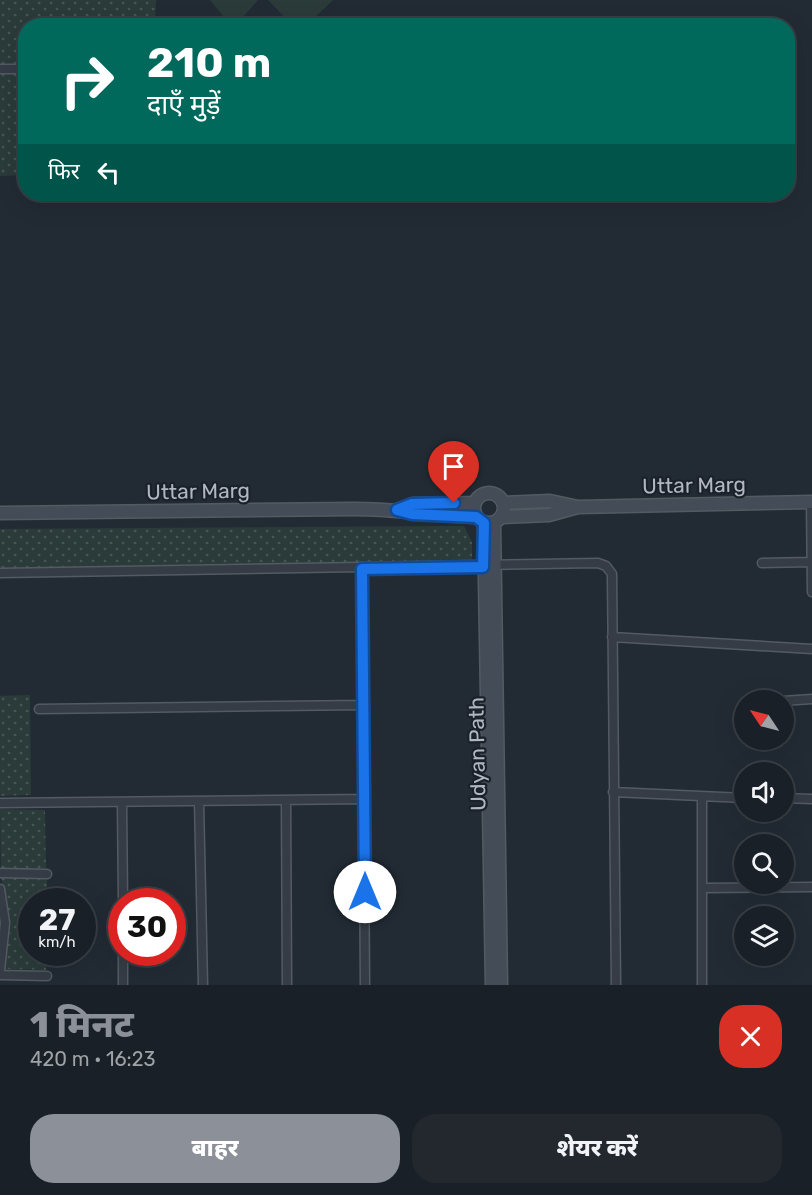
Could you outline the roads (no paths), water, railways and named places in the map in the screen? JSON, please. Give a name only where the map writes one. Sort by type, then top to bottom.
[{"type":"main road","name":"Uttar Marg","points":[[397,510],[412,504],[474,503],[481,495],[491,493],[503,502],[550,501],[578,507],[812,502]]},
{"type":"main road","points":[[474,503],[489,520],[503,502]]},
{"type":"main road","name":"Uttar Marg","points":[[0,513],[397,510],[412,514],[489,520],[549,515],[578,507]]},
{"type":"main road","name":"Udyan Path","points":[[489,520],[492,985]]},
{"type":"main road","name":"Udyan Path","points":[[488,567],[501,985]]},
{"type":"street","points":[[0,69],[18,69]]},
{"type":"street","points":[[812,502],[812,592]]},
{"type":"street","points":[[762,563],[811,562]]},
{"type":"street","points":[[0,573],[488,567],[598,563],[606,566],[612,574],[616,985]]},
{"type":"street","points":[[362,569],[365,985]]},
{"type":"street","points":[[612,638],[812,649]]},
{"type":"street","points":[[794,700],[812,699]]},
{"type":"street","points":[[39,709],[364,705]]},
{"type":"street","points":[[614,792],[734,798]]},
{"type":"street","points":[[702,797],[702,985]]},
{"type":"street","points":[[794,798],[812,799]]},
{"type":"street","points":[[285,800],[286,985]]},
{"type":"street","points":[[0,803],[365,800]]},
{"type":"street","points":[[200,801],[203,985]]},
{"type":"street","points":[[122,802],[123,888]]},
{"type":"street","points":[[0,873],[47,874]]},
{"type":"street","points":[[702,888],[812,887]]},
{"type":"street","points":[[0,890],[5,923],[0,970]]},
{"type":"street","points":[[123,966],[123,985]]},
{"type":"street","points":[[0,975],[47,976]]}]
